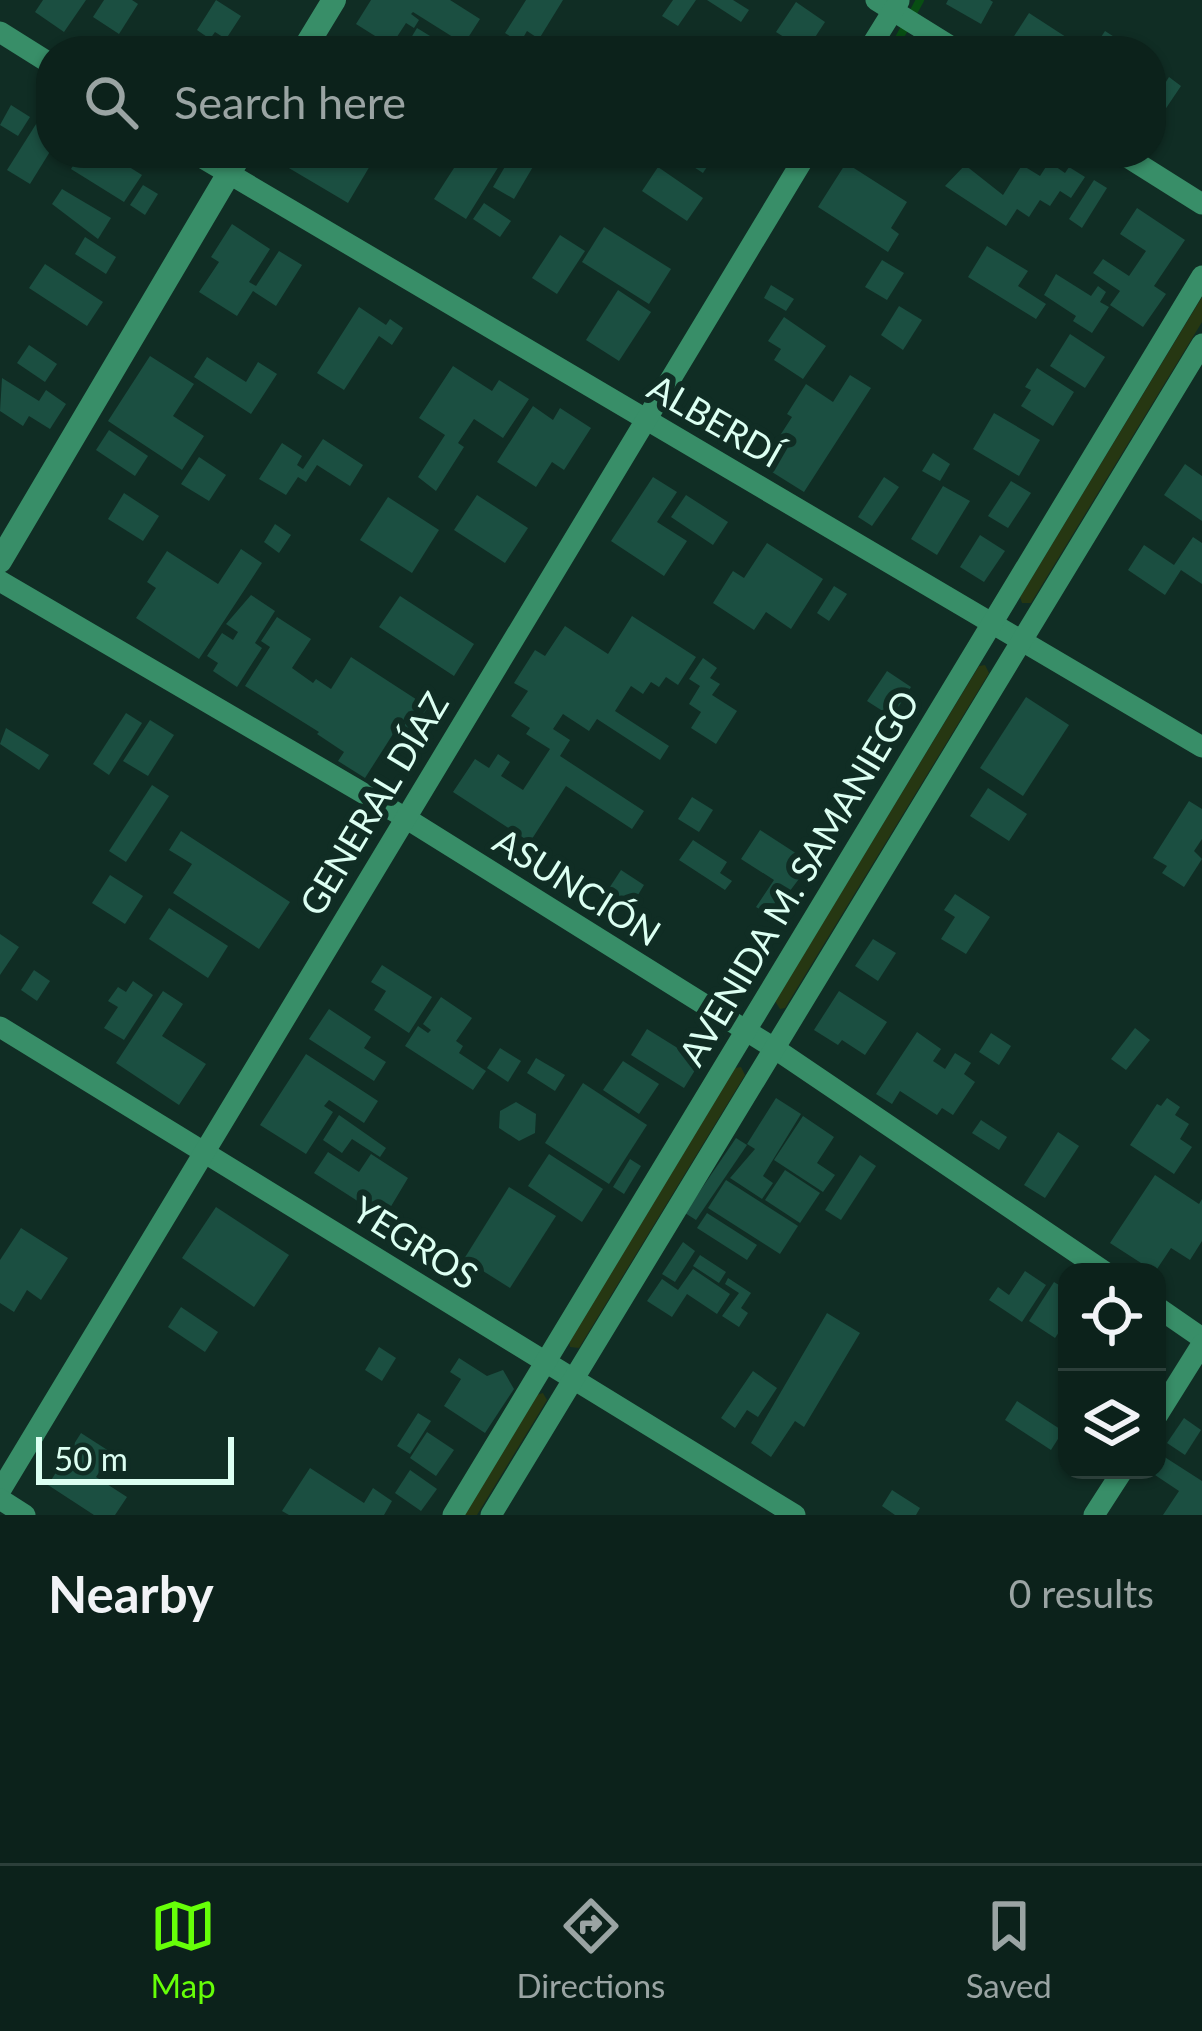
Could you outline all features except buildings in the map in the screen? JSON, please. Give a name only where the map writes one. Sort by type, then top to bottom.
[{"type":"street","points":[[312,36],[334,0]]},
{"type":"street","points":[[879,36],[897,11],[935,36]]},
{"type":"street","points":[[0,32],[36,55]]},
{"type":"street","points":[[0,561],[233,168]]},
{"type":"street","name":"ALBERDÍ","points":[[241,168],[648,419],[1202,747]]},
{"type":"street","name":"GENERAL DÍAZ","points":[[0,1495],[798,168]]},
{"type":"street","points":[[1144,168],[1202,204]]},
{"type":"street","name":"AVENIDA M. SAMANIEGO","points":[[453,1515],[1202,276]]},
{"type":"street","name":"AVENIDA M. SAMANIEGO","points":[[491,1515],[1202,344]]},
{"type":"street","name":"ASUNCIÓN","points":[[0,580],[404,817],[774,1048],[1092,1263]]},
{"type":"street","name":"YEGROS","points":[[0,1027],[795,1515]]},
{"type":"street","points":[[1166,1314],[1202,1341],[1166,1401]]},
{"type":"street","points":[[1094,1515],[1117,1479]]},
{"type":"street","points":[[0,1495],[25,1515]]},
{"type":"green space","points":[[1202,297],[1202,322],[1031,603],[1022,603],[1020,597]]},
{"type":"green space","points":[[985,665],[989,673],[785,1008],[780,1009],[775,1001],[979,666]]},
{"type":"green space","points":[[741,1067],[745,1075],[579,1348],[570,1347],[569,1341],[735,1068]]},
{"type":"green space","points":[[543,1393],[547,1400],[477,1515],[464,1515],[536,1395]]},
{"type":"waterway","points":[[900,36],[920,0]]}]
